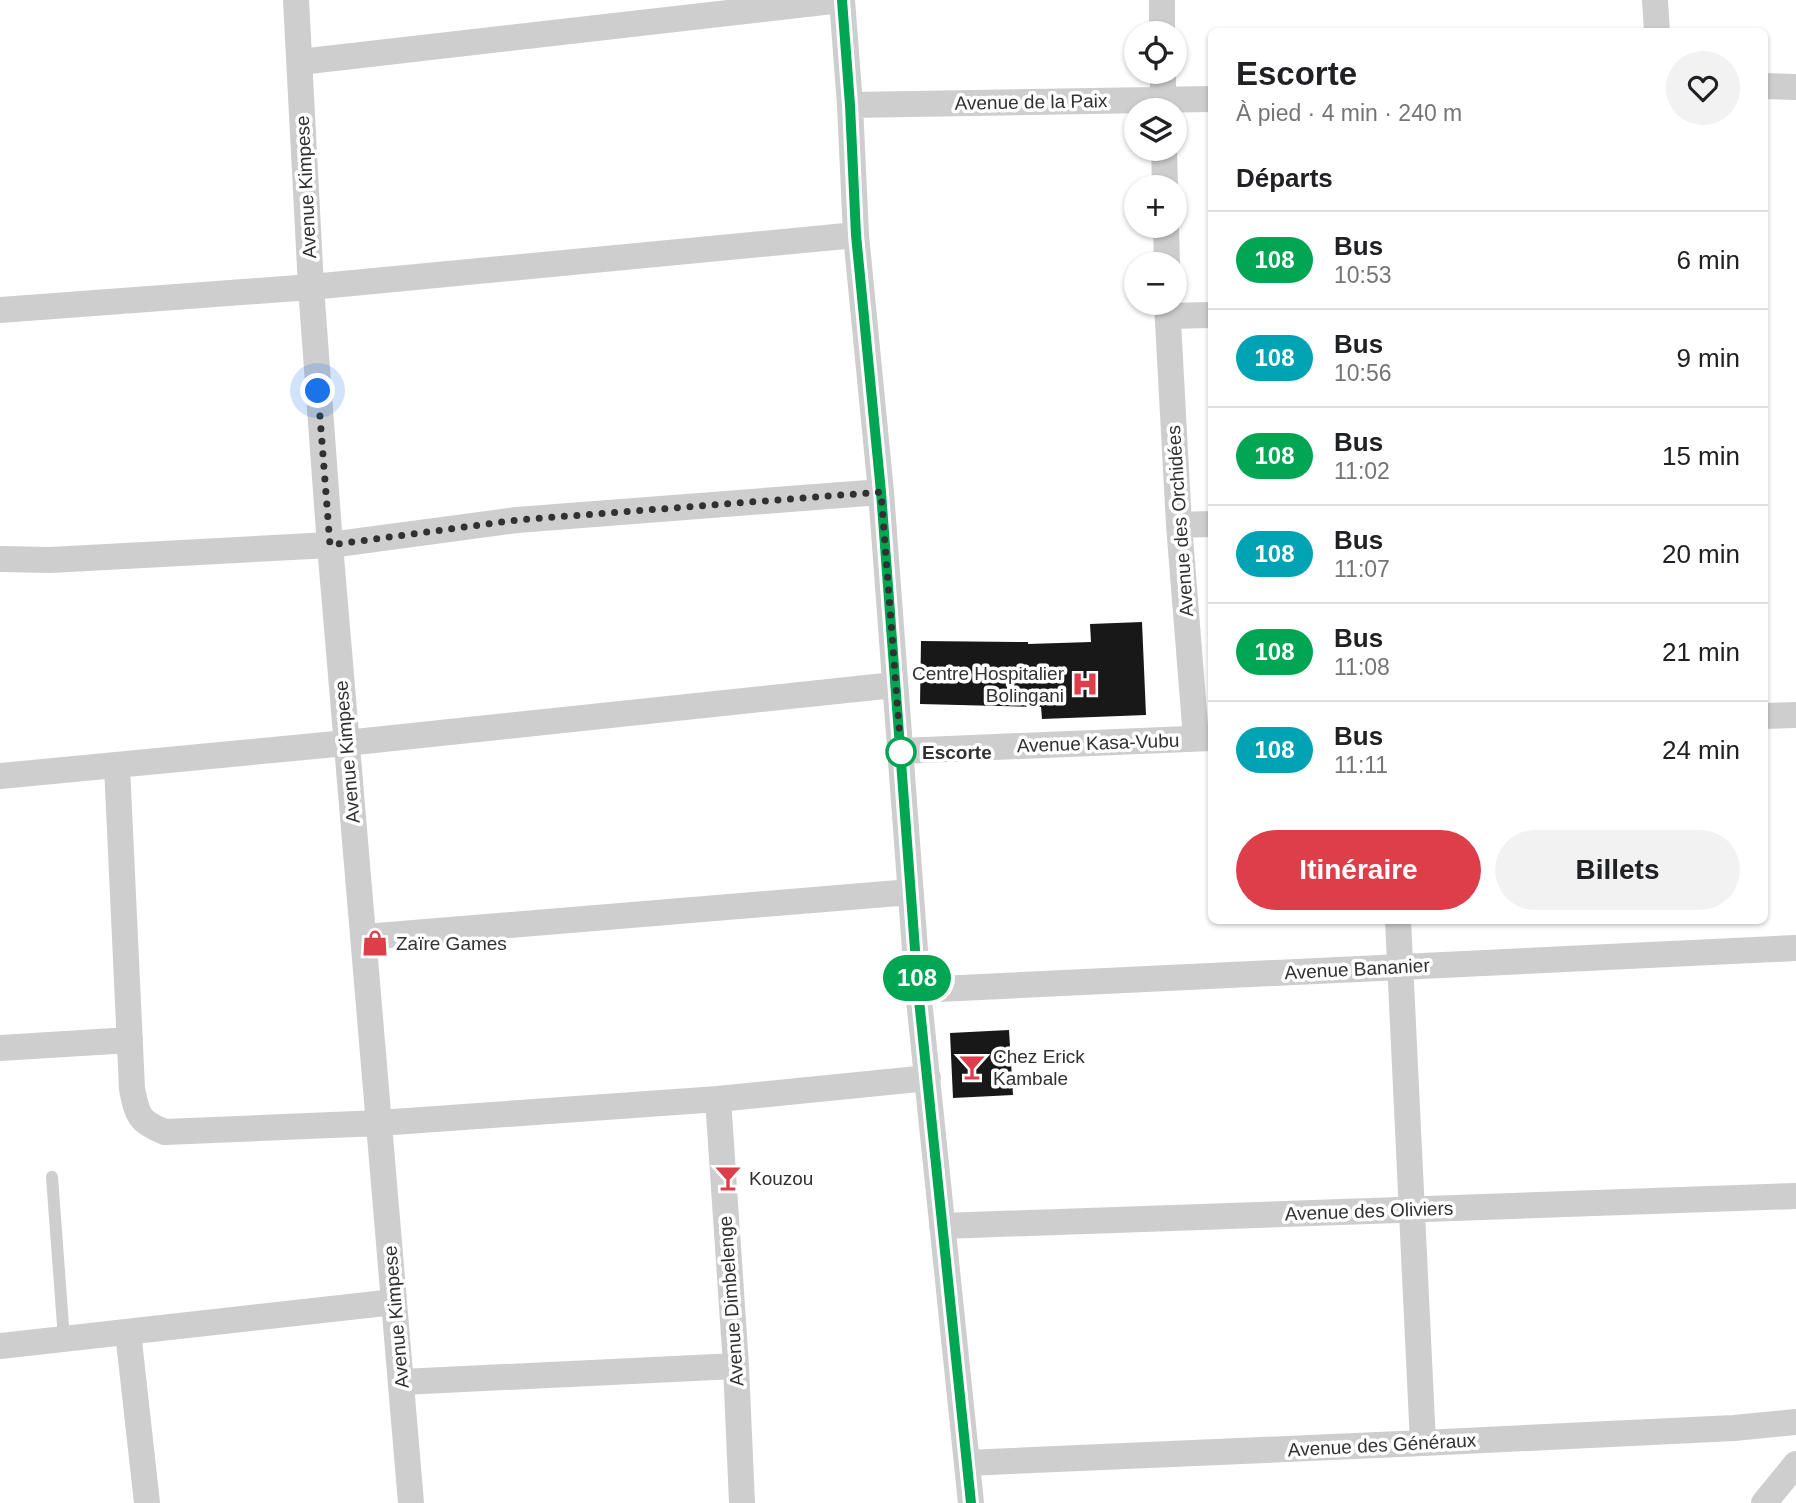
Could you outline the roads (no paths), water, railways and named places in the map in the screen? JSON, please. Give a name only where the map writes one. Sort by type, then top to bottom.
[{"type":"street","name":"Avenue Kimpese","points":[[296,0],[311,288],[330,545],[411,1503]]},
{"type":"street","points":[[300,62],[841,0],[850,105],[856,235],[881,492],[918,990],[971,1503]]},
{"type":"street","points":[[1162,0],[1162,21]]},
{"type":"street","points":[[1655,0],[1657,28]]},
{"type":"street","points":[[1768,86],[1796,86]]},
{"type":"street","name":"Avenue de la Paix","points":[[1187,102],[1208,99]]},
{"type":"street","name":"Avenue de la Paix","points":[[850,105],[1124,105]]},
{"type":"street","points":[[0,310],[311,288],[856,235]]},
{"type":"street","points":[[1187,311],[1208,314]]},
{"type":"street","name":"Avenue des Orchidées","points":[[1168,315],[1179,525],[1203,738]]},
{"type":"street","points":[[0,559],[50,560],[330,545],[517,520],[881,492]]},
{"type":"street","points":[[1179,525],[1208,524]]},
{"type":"street","points":[[0,776],[346,743],[894,685]]},
{"type":"street","points":[[1768,716],[1796,715]]},
{"type":"street","name":"Avenue Kasa-Vubu","points":[[901,751],[1203,738]]},
{"type":"street","points":[[117,766],[132,1089],[137,1112],[147,1125],[165,1132],[379,1123],[718,1099],[928,1078]]},
{"type":"street","points":[[365,937],[910,892]]},
{"type":"street","points":[[1398,924],[1423,1443]]},
{"type":"street","name":"Avenue Bananier","points":[[918,990],[1796,948]]},
{"type":"street","points":[[0,1048],[130,1040]]},
{"type":"street","name":"Avenue Dimbelenge","points":[[718,1099],[736,1366],[742,1503]]},
{"type":"street","name":"Avenue des Oliviers","points":[[942,1226],[1796,1196]]},
{"type":"street","points":[[0,1346],[394,1302]]},
{"type":"street","points":[[128,1332],[146,1503]]},
{"type":"street","points":[[402,1382],[736,1366]]},
{"type":"street","name":"Avenue des Généraux","points":[[967,1463],[1734,1428],[1796,1422]]},
{"type":"street","points":[[1764,1503],[1796,1464]]},
{"type":"lane","points":[[52,1177],[64,1339]]},
{"type":"place","name":"Centre Hospitalier Bolingani","points":[[1085,684]]},
{"type":"place","name":"Escorte","points":[[901,752]]},
{"type":"place","name":"Zaïre Games","points":[[375,943]]},
{"type":"place","name":"Chez Erick Kambale","points":[[972,1067]]},
{"type":"place","name":"Kouzou","points":[[728,1178]]}]
